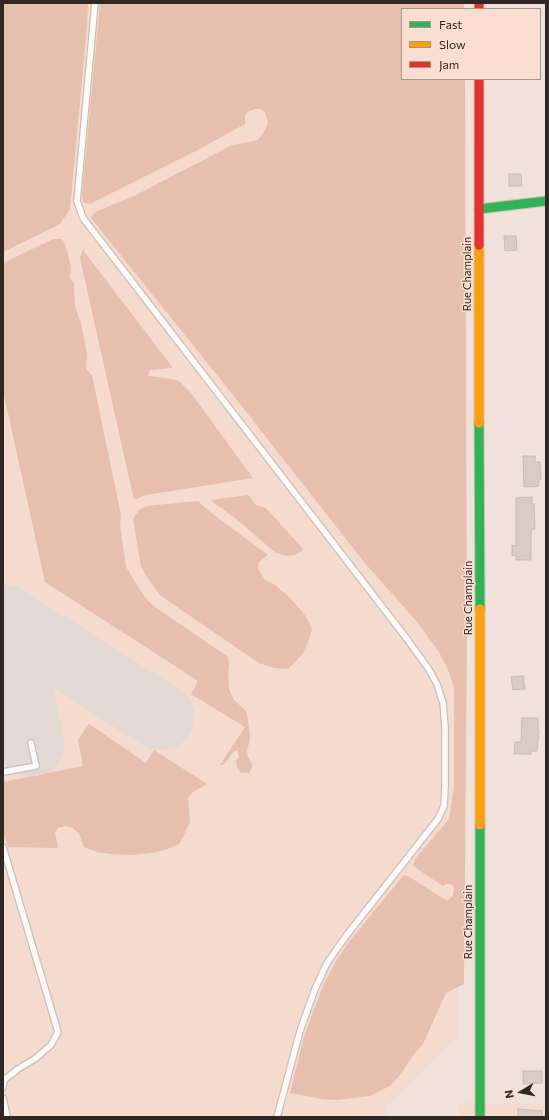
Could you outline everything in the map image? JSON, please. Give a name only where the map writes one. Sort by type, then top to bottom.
[{"type":"main road","name":"Rue Champlain","points":[[479,80],[480,1117]]},
{"type":"main road","points":[[479,209],[546,201]]},
{"type":"lane","points":[[95,3],[77,201],[83,218],[407,639],[428,668],[437,684],[443,704],[445,727],[444,806],[438,819],[346,936],[328,963],[315,989],[300,1031],[277,1117]]},
{"type":"lane","points":[[3,772],[36,766],[31,743]]},
{"type":"lane","points":[[3,847],[58,1032],[51,1045],[36,1058],[4,1080],[3,1087]]},
{"type":"lane","points":[[3,1098],[7,1117]]},
{"type":"shaded area","points":[[3,3],[378,3],[458,661],[458,1036],[386,1106],[386,1117],[3,1117]]},
{"type":"shaded area","points":[[3,3],[88,3],[70,209],[60,224],[3,252]]},
{"type":"shaded area","points":[[100,3],[464,3],[464,8],[401,8],[401,80],[465,80],[467,641],[464,984],[446,993],[423,1044],[399,1076],[390,1086],[370,1096],[337,1100],[290,1093],[303,1040],[324,984],[336,961],[348,943],[404,875],[408,876],[447,901],[453,896],[454,888],[451,884],[446,884],[443,886],[413,866],[415,859],[449,819],[454,788],[454,687],[439,652],[418,623],[364,562],[237,400],[91,218],[95,212],[136,195],[232,145],[259,139],[268,122],[265,113],[261,109],[255,109],[248,112],[245,115],[245,124],[196,151],[90,204],[83,202],[82,194]]},
{"type":"shaded area","points":[[53,239],[62,239],[69,258],[71,267],[70,278],[74,283],[75,307],[81,323],[87,355],[86,369],[92,375],[121,515],[120,525],[126,567],[149,602],[228,657],[229,689],[234,700],[246,711],[248,719],[250,739],[247,751],[248,757],[253,766],[249,773],[241,773],[237,768],[236,761],[239,757],[237,750],[232,753],[224,765],[220,765],[245,727],[191,694],[198,681],[45,582],[3,390],[3,263]]},
{"type":"shaded area","points":[[83,250],[173,368],[150,370],[148,376],[179,381],[191,393],[253,478],[146,495],[134,500],[80,258]]},
{"type":"shaded area","points":[[248,495],[256,505],[266,508],[303,549],[301,552],[295,555],[287,556],[276,553],[235,518],[210,500]]},
{"type":"shaded area","points":[[198,501],[210,512],[268,555],[259,562],[258,569],[265,580],[274,584],[290,598],[309,622],[312,630],[308,642],[303,653],[288,669],[274,668],[259,663],[161,596],[141,567],[133,519],[139,510],[146,506]]},
{"type":"shaded area","points":[[89,724],[146,763],[154,750],[207,784],[193,792],[188,798],[190,822],[179,844],[165,850],[133,855],[97,852],[84,847],[79,834],[73,828],[66,826],[58,828],[55,832],[58,847],[56,848],[8,847],[3,832],[3,782],[83,766],[78,740]]},
{"type":"shaded area","points":[[459,1103],[546,1104],[546,1117],[459,1117]]},
{"type":"building","points":[[509,174],[521,174],[522,186],[509,186]]},
{"type":"building","points":[[504,236],[516,236],[517,250],[505,251]]},
{"type":"building","points":[[523,456],[535,456],[535,462],[540,462],[541,479],[539,479],[539,486],[524,487]]},
{"type":"building","points":[[532,497],[532,504],[534,504],[535,529],[532,529],[531,535],[531,560],[516,560],[516,556],[512,555],[512,545],[516,546],[516,498]]},
{"type":"building","points":[[523,676],[525,689],[513,690],[511,677]]},
{"type":"building","points":[[522,718],[538,718],[539,730],[537,751],[531,751],[531,754],[514,754],[515,742],[521,742]]},
{"type":"building","points":[[523,1071],[542,1071],[542,1083],[523,1084]]},
{"type":"building","points":[[518,1109],[542,1111],[542,1117],[518,1117]]},
{"type":"runway","points":[[3,617],[161,717]]},
{"type":"runway","points":[[3,618],[31,743]]},
{"type":"traffic: fast","points":[[479,209],[546,201]]},
{"type":"traffic: fast","points":[[479,423],[480,609]]},
{"type":"traffic: fast","points":[[480,825],[480,1117]]},
{"type":"traffic: slow","points":[[479,245],[479,423]]},
{"type":"traffic: slow","points":[[480,609],[480,825]]},
{"type":"traffic: jam","points":[[479,3],[479,8]]},
{"type":"traffic: jam","points":[[479,80],[479,245]]}]
